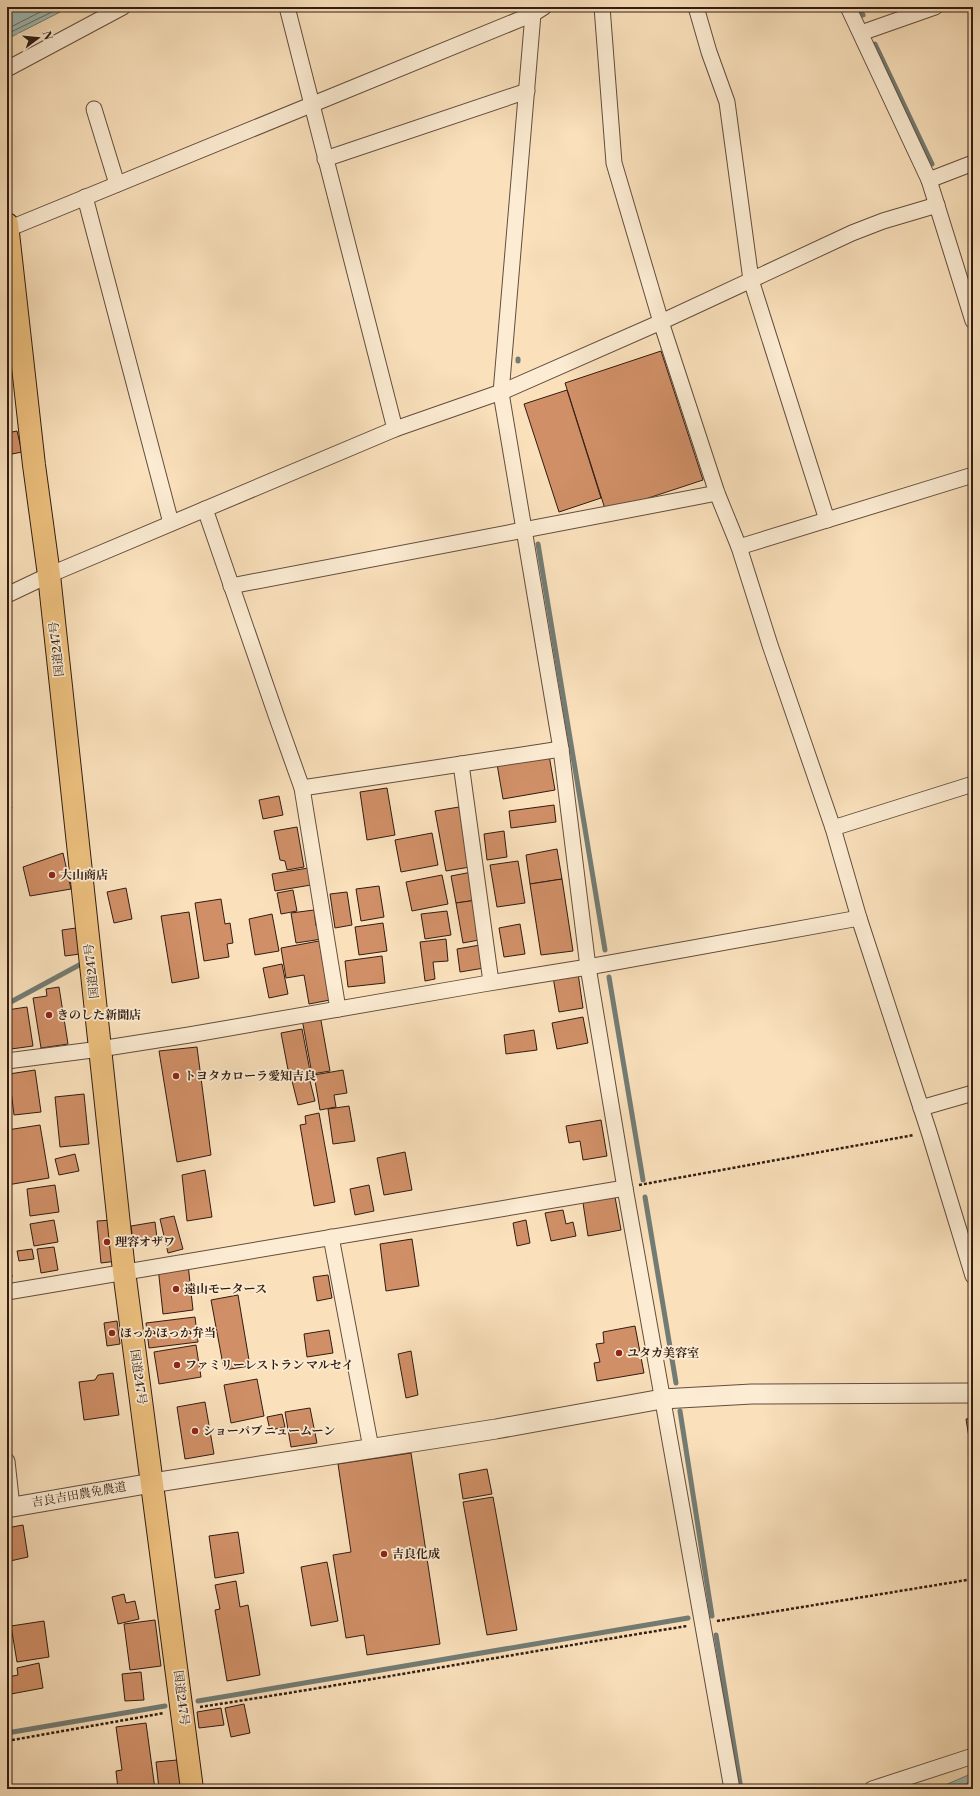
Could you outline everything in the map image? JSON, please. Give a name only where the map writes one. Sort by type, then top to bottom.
[{"type":"highway","name":"国道247号","points":[[7,227],[34,466],[49,575],[124,1271],[183,1709],[192,1789]]},
{"type":"street","points":[[7,69],[123,7]]},
{"type":"street","points":[[287,7],[395,429]]},
{"type":"street","points":[[602,7],[614,163],[661,322],[717,493],[739,547],[770,645],[833,828],[859,918],[929,1132],[973,1276]]},
{"type":"street","points":[[696,7],[709,52],[727,102],[751,280],[827,520]]},
{"type":"street","points":[[848,7],[929,180],[973,321]]},
{"type":"street","points":[[861,33],[935,7]]},
{"type":"street","points":[[7,227],[85,198],[538,11]]},
{"type":"street","points":[[538,11],[527,91],[501,392],[561,749],[588,967],[625,1188],[662,1399],[704,1624],[732,1789]]},
{"type":"street","points":[[325,159],[527,91]]},
{"type":"street","points":[[94,109],[117,184]]},
{"type":"street","points":[[929,180],[973,163]]},
{"type":"street","points":[[85,198],[171,523]]},
{"type":"street","points":[[7,595],[49,575],[395,429],[501,392],[661,322],[852,233],[883,221],[937,205]]},
{"type":"street","points":[[739,547],[973,475]]},
{"type":"street","points":[[231,586],[525,531],[717,493]]},
{"type":"street","points":[[205,509],[302,788],[338,1009]]},
{"type":"street","points":[[302,788],[561,749]]},
{"type":"street","points":[[460,764],[491,982]]},
{"type":"street","points":[[833,828],[973,784]]},
{"type":"street","points":[[7,1061],[100,1049],[491,982],[588,967],[859,918]]},
{"type":"street","points":[[921,1108],[973,1093]]},
{"type":"street","points":[[7,1292],[124,1271],[625,1188]]},
{"type":"street","points":[[331,1237],[371,1448]]},
{"type":"street","name":"吉良吉田農免農道","points":[[10,1508],[152,1483],[488,1430],[662,1399],[752,1394],[973,1393]]},
{"type":"street","points":[[7,1460],[10,1508]]},
{"type":"street","points":[[872,1789],[973,1756]]},
{"type":"path","points":[[625,1188],[929,1132]]},
{"type":"path","points":[[7,1741],[183,1709],[340,1685],[535,1650],[704,1624],[973,1579]]},
{"type":"water","points":[[7,7],[70,7],[7,39]]},
{"type":"water","points":[[973,1773],[973,1781],[954,1789],[936,1789]]},
{"type":"building","points":[[661,351],[703,480],[606,512],[565,383]]},
{"type":"building","points":[[567,390],[601,498],[559,512],[524,404]]},
{"type":"building","points":[[17,431],[22,452],[7,455],[7,433]]},
{"type":"building","points":[[549,755],[555,790],[503,799],[497,764]]},
{"type":"building","points":[[387,788],[395,835],[367,840],[360,792]]},
{"type":"building","points":[[7,795],[12,808],[7,810]]},
{"type":"building","points":[[279,796],[283,815],[263,819],[259,800]]},
{"type":"building","points":[[554,805],[556,822],[511,828],[509,811]]},
{"type":"building","points":[[459,807],[470,867],[446,871],[435,811]]},
{"type":"building","points":[[297,827],[304,867],[287,870],[285,861],[280,860],[274,831]]},
{"type":"building","points":[[504,831],[507,857],[487,860],[484,834]]},
{"type":"building","points":[[432,833],[438,865],[401,872],[395,840]]},
{"type":"building","points":[[557,849],[562,879],[530,884],[526,855]]},
{"type":"building","points":[[63,853],[71,889],[30,896],[23,867]]},
{"type":"building","points":[[518,861],[525,903],[497,907],[490,865]]},
{"type":"building","points":[[308,868],[311,885],[275,891],[272,874]]},
{"type":"building","points":[[472,872],[477,900],[456,903],[451,876]]},
{"type":"building","points":[[442,875],[448,904],[412,911],[406,882]]},
{"type":"building","points":[[562,879],[573,951],[541,955],[530,884]]},
{"type":"building","points":[[379,886],[384,917],[361,921],[356,889]]},
{"type":"building","points":[[126,888],[132,919],[114,923],[107,892]]},
{"type":"building","points":[[293,890],[297,911],[281,914],[277,893]]},
{"type":"building","points":[[347,892],[352,925],[335,928],[330,894]]},
{"type":"building","points":[[221,899],[225,924],[230,923],[233,943],[227,944],[229,957],[204,961],[195,903]]},
{"type":"building","points":[[477,900],[484,939],[463,943],[456,903]]},
{"type":"building","points":[[314,910],[316,926],[320,926],[322,939],[296,943],[291,913]]},
{"type":"building","points":[[447,911],[451,935],[425,939],[421,914]]},
{"type":"building","points":[[189,912],[199,978],[172,983],[161,916]]},
{"type":"building","points":[[272,914],[279,951],[255,955],[249,919]]},
{"type":"building","points":[[383,923],[387,951],[359,955],[355,927]]},
{"type":"building","points":[[520,924],[525,954],[504,957],[499,928]]},
{"type":"building","points":[[76,928],[80,954],[65,956],[62,930]]},
{"type":"building","points":[[446,939],[448,961],[433,962],[435,979],[425,981],[420,942]]},
{"type":"building","points":[[319,941],[330,1000],[309,1004],[304,975],[286,978],[281,948]]},
{"type":"building","points":[[480,945],[484,968],[460,972],[457,949]]},
{"type":"building","points":[[382,956],[385,983],[348,987],[345,961]]},
{"type":"building","points":[[282,964],[288,994],[269,998],[263,968]]},
{"type":"building","points":[[578,973],[583,1008],[559,1012],[553,977]]},
{"type":"building","points":[[59,987],[68,1044],[41,1048],[33,998],[47,996],[46,989]]},
{"type":"building","points":[[27,1007],[33,1046],[11,1049],[7,1010]]},
{"type":"building","points":[[320,1015],[330,1071],[312,1074],[302,1019]]},
{"type":"building","points":[[583,1017],[588,1043],[557,1049],[552,1023]]},
{"type":"building","points":[[302,1029],[310,1071],[289,1075],[281,1033]]},
{"type":"building","points":[[534,1030],[537,1050],[506,1054],[504,1035]]},
{"type":"building","points":[[197,1047],[211,1155],[177,1162],[159,1051]]},
{"type":"building","points":[[35,1070],[41,1112],[14,1115],[9,1074]]},
{"type":"building","points":[[343,1070],[347,1093],[334,1095],[336,1107],[320,1110],[314,1075]]},
{"type":"building","points":[[309,1077],[315,1101],[298,1105],[292,1081]]},
{"type":"building","points":[[84,1094],[89,1144],[60,1147],[55,1097]]},
{"type":"building","points":[[349,1106],[355,1141],[333,1144],[328,1109]]},
{"type":"building","points":[[319,1113],[335,1202],[314,1206],[300,1125],[306,1124],[305,1116]]},
{"type":"building","points":[[601,1120],[607,1156],[583,1160],[580,1141],[569,1143],[566,1126]]},
{"type":"building","points":[[40,1125],[49,1178],[7,1185],[7,1130]]},
{"type":"building","points":[[405,1152],[412,1190],[384,1195],[377,1158]]},
{"type":"building","points":[[75,1154],[79,1171],[59,1175],[55,1159]]},
{"type":"building","points":[[205,1170],[212,1217],[187,1221],[182,1175]]},
{"type":"building","points":[[55,1185],[59,1212],[30,1216],[27,1189]]},
{"type":"building","points":[[369,1185],[374,1211],[355,1215],[350,1189]]},
{"type":"building","points":[[615,1197],[621,1230],[588,1236],[583,1203]]},
{"type":"building","points":[[563,1210],[566,1224],[573,1222],[576,1236],[551,1241],[545,1213]]},
{"type":"building","points":[[174,1216],[183,1249],[168,1253],[160,1219]]},
{"type":"building","points":[[54,1220],[58,1242],[34,1246],[30,1224]]},
{"type":"building","points":[[113,1220],[117,1261],[101,1263],[97,1221]]},
{"type":"building","points":[[526,1220],[530,1243],[517,1246],[513,1223]]},
{"type":"building","points":[[155,1222],[157,1238],[133,1242],[131,1226]]},
{"type":"building","points":[[412,1239],[419,1286],[386,1291],[380,1244]]},
{"type":"building","points":[[54,1247],[58,1270],[41,1273],[37,1249]]},
{"type":"building","points":[[32,1249],[34,1259],[19,1261],[17,1251]]},
{"type":"building","points":[[9,1254],[12,1277],[7,1278],[7,1255]]},
{"type":"building","name":"遠山モータース","points":[[188,1264],[193,1310],[163,1314],[158,1267]]},
{"type":"building","points":[[328,1275],[332,1298],[317,1301],[313,1277]]},
{"type":"building","points":[[238,1295],[250,1366],[224,1370],[211,1300]]},
{"type":"building","points":[[195,1317],[198,1342],[149,1348],[146,1323]]},
{"type":"building","name":"ほっかほっか弁当","points":[[117,1321],[120,1344],[107,1346],[104,1323]]},
{"type":"building","name":"ユタカ美容室","points":[[635,1326],[644,1373],[597,1381],[594,1363],[600,1362],[596,1344],[604,1343],[603,1332]]},
{"type":"building","points":[[329,1330],[333,1353],[307,1357],[304,1334]]},
{"type":"building","name":"ファミリーレストラン マルセイ","points":[[196,1345],[201,1377],[159,1384],[154,1352]]},
{"type":"building","points":[[411,1351],[418,1395],[406,1398],[398,1354]]},
{"type":"building","points":[[113,1373],[119,1415],[84,1420],[79,1382],[95,1380],[98,1375]]},
{"type":"building","points":[[257,1379],[264,1416],[231,1423],[224,1385]]},
{"type":"building","name":"ショーパブ ニュームーン","points":[[205,1402],[214,1454],[185,1459],[177,1407]]},
{"type":"building","points":[[310,1408],[317,1443],[291,1447],[285,1412]]},
{"type":"building","points":[[282,1414],[285,1427],[270,1430],[267,1417]]},
{"type":"building","points":[[973,1418],[973,1462],[966,1419]]},
{"type":"building","name":"吉良化成","points":[[411,1453],[440,1644],[367,1655],[364,1635],[346,1638],[333,1555],[351,1552],[338,1464]]},
{"type":"building","points":[[487,1469],[492,1494],[463,1499],[459,1474]]},
{"type":"building","points":[[493,1497],[517,1630],[487,1635],[463,1502]]},
{"type":"building","points":[[23,1525],[28,1557],[10,1561],[7,1547],[7,1528]]},
{"type":"building","points":[[238,1532],[244,1573],[215,1578],[209,1536]]},
{"type":"building","points":[[327,1562],[338,1621],[311,1626],[301,1567]]},
{"type":"building","points":[[236,1581],[240,1607],[248,1605],[260,1675],[227,1681],[215,1610],[220,1609],[215,1585]]},
{"type":"building","points":[[124,1594],[126,1603],[135,1601],[139,1619],[118,1624],[112,1597]]},
{"type":"building","points":[[155,1620],[161,1666],[130,1670],[124,1624]]},
{"type":"building","points":[[44,1621],[49,1657],[17,1662],[11,1626]]},
{"type":"building","points":[[39,1663],[43,1688],[11,1694],[8,1677],[18,1675],[17,1668]]},
{"type":"building","points":[[141,1672],[144,1700],[125,1701],[122,1674]]},
{"type":"building","points":[[244,1704],[250,1733],[231,1737],[225,1708]]},
{"type":"building","points":[[221,1708],[224,1725],[199,1728],[197,1712]]},
{"type":"building","points":[[146,1723],[155,1789],[118,1789],[116,1771],[122,1770],[116,1727]]},
{"type":"building","points":[[177,1760],[181,1789],[159,1789],[156,1762]]},
{"type":"waterway","points":[[859,7],[863,15]]},
{"type":"waterway","points":[[875,44],[932,164]]},
{"type":"waterway","points":[[538,544],[605,950]]},
{"type":"waterway","points":[[7,1004],[81,964]]},
{"type":"waterway","points":[[609,977],[643,1180]]},
{"type":"waterway","points":[[645,1197],[676,1383]]},
{"type":"waterway","points":[[680,1411],[712,1616]]},
{"type":"waterway","points":[[198,1701],[688,1618]]},
{"type":"waterway","points":[[716,1635],[741,1789]]},
{"type":"waterway","points":[[7,1733],[165,1706]]},
{"type":"place","name":"大山商店","points":[[52,875]]},
{"type":"place","name":"きのした新聞店","points":[[49,1015]]},
{"type":"place","name":"トヨタカローラ愛知吉良","points":[[176,1076]]},
{"type":"place","name":"理容オザワ","points":[[107,1242]]},
{"type":"place","name":"遠山モータース","points":[[176,1289]]},
{"type":"place","name":"ほっかほっか弁当","points":[[112,1333]]},
{"type":"place","name":"ユタカ美容室","points":[[619,1353]]},
{"type":"place","name":"ファミリーレストラン マルセイ","points":[[177,1365]]},
{"type":"place","name":"ショーパブ ニュームーン","points":[[195,1431]]},
{"type":"place","name":"吉良化成","points":[[384,1554]]}]
